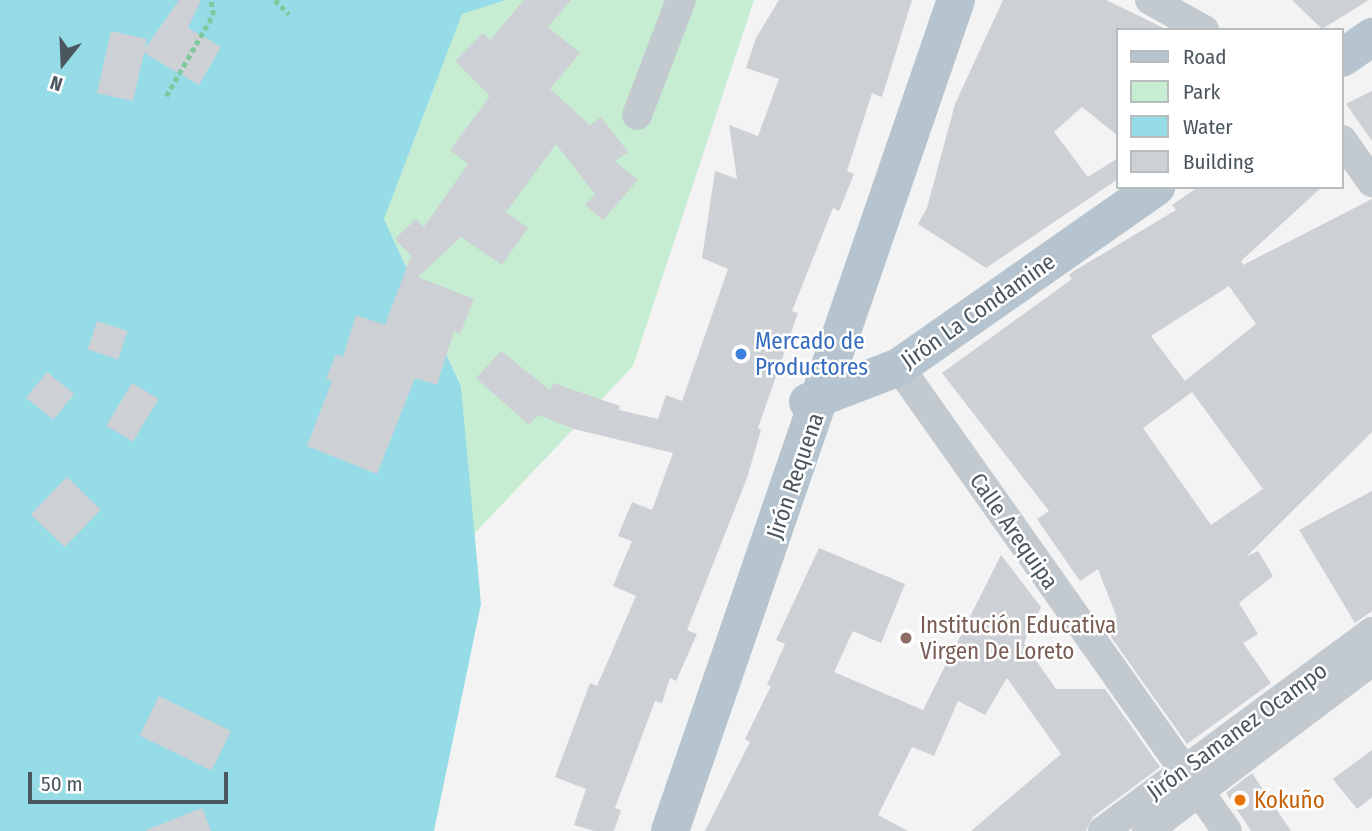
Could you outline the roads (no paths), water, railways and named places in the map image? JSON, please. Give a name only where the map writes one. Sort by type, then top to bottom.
[{"type":"main road","name":"Jirón Requena","points":[[660,822],[823,396],[956,0]]},
{"type":"main road","points":[[1344,57],[1372,37]]},
{"type":"main road","name":"Jirón La Condamine","points":[[790,413],[823,396],[899,367],[1153,189]]},
{"type":"main road","name":"Jirón Requena","points":[[660,822],[790,413]]},
{"type":"street","points":[[637,116],[681,0]]},
{"type":"street","points":[[1150,0],[1200,28]]},
{"type":"street","points":[[1344,144],[1372,182]]},
{"type":"street","name":"Calle Arequipa","points":[[899,367],[1227,831]]},
{"type":"street","name":"Jirón Samanez Ocampo","points":[[1147,831],[1190,780],[1372,632]]},
{"type":"street","name":"Jirón Samanez Ocampo","points":[[1102,831],[1190,780],[1372,661]]},
{"type":"water","points":[[0,0],[506,0],[462,14],[384,219],[461,386],[481,604],[434,831],[0,831]]},
{"type":"place","name":"Mercado de Productores","points":[[741,354]]},
{"type":"place","name":"Institución Educativa Virgen De Loreto","points":[[906,638]]},
{"type":"place","name":"Kokuño","points":[[1240,800]]}]
